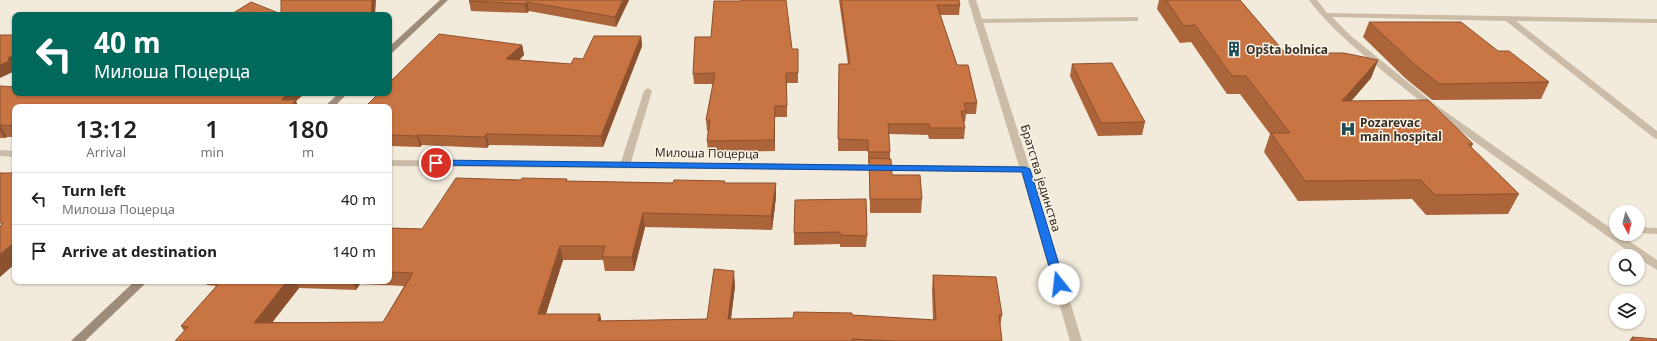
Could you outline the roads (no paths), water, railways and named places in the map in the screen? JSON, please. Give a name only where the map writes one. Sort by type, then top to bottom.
[{"type":"main road","points":[[392,48],[444,0]]},
{"type":"main road","points":[[332,104],[341,96]]},
{"type":"main road","points":[[77,341],[139,284]]},
{"type":"street","name":"Братства јединства","points":[[972,0],[1025,169],[1076,341]]},
{"type":"street","points":[[1313,0],[1325,15],[1348,38],[1433,107],[1609,228]]},
{"type":"street","points":[[1325,15],[1657,21]]},
{"type":"street","points":[[1508,18],[1657,136]]},
{"type":"street","points":[[978,21],[1135,19]]},
{"type":"street","points":[[625,165],[648,91]]},
{"type":"street","points":[[0,153],[12,154]]},
{"type":"street","name":"Милоша Поцерца","points":[[392,163],[1025,169]]},
{"type":"street","points":[[1645,230],[1657,231]]},
{"type":"street","points":[[1626,241],[1657,266]]},
{"type":"place","name":"Opšta bolnica","points":[[1234,49]]},
{"type":"place","name":"Pozarevac main hospital","points":[[1348,129]]}]
